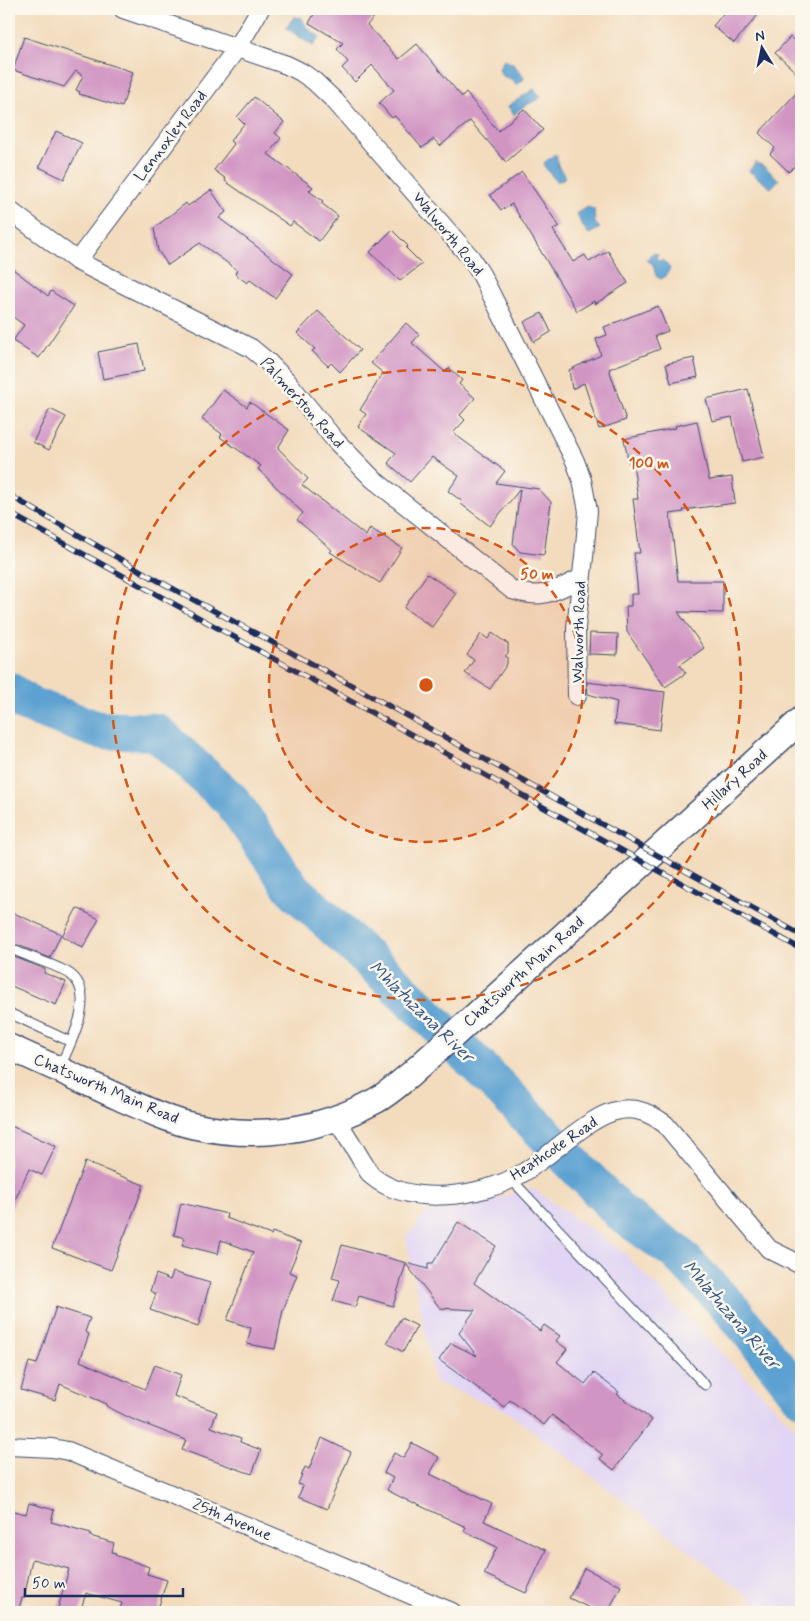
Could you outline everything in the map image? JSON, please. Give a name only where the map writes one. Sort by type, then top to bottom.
[{"type":"street","name":"Walworth Road","points":[[123,9],[287,65],[314,81],[335,102],[471,258],[500,311],[575,461],[582,480],[588,511],[576,627],[577,696]]},
{"type":"street","name":"Lennoxley Road","points":[[77,261],[238,47],[260,9]]},
{"type":"street","name":"Palmerston Road","points":[[9,210],[77,261],[251,348],[286,380],[335,440],[373,479],[512,590],[540,595],[551,593],[581,578]]},
{"type":"street","name":"Hillary Road","points":[[669,840],[801,720]]},
{"type":"street","name":"Chatsworth Main Road","points":[[9,1047],[158,1115],[193,1126],[258,1134],[298,1130],[336,1119],[376,1100],[411,1074],[669,840]]},
{"type":"street","name":"Heathcote Road","points":[[336,1119],[372,1176],[393,1189],[421,1196],[450,1195],[480,1190],[516,1176],[597,1118],[618,1110],[634,1109],[650,1114],[665,1124],[769,1249],[801,1265]]},
{"type":"street","name":"25th Avenue","points":[[9,1446],[52,1448],[68,1451],[452,1612]]},
{"type":"lane","points":[[16,951],[69,974],[77,980],[81,990],[81,1015],[59,1070]]},
{"type":"lane","points":[[9,1013],[71,1042]]},
{"type":"lane","points":[[516,1176],[704,1385]]},
{"type":"shaded area","points":[[532,1188],[622,1251],[801,1434],[801,1612],[769,1612],[508,1412],[435,1382],[406,1237],[428,1212],[456,1210]]},
{"type":"water","points":[[294,17],[302,18],[307,27],[320,37],[313,46],[286,28]]},
{"type":"water","points":[[504,59],[514,65],[525,78],[517,85],[511,79],[502,76],[499,69]]},
{"type":"water","points":[[534,89],[541,97],[523,107],[514,115],[508,106]]},
{"type":"water","points":[[555,154],[558,166],[565,175],[563,179],[557,182],[544,166],[544,163]]},
{"type":"water","points":[[756,162],[779,180],[771,188],[749,171]]},
{"type":"water","points":[[587,207],[594,209],[595,223],[600,228],[589,234],[581,224],[577,213]]},
{"type":"water","points":[[653,253],[658,254],[656,258],[658,261],[662,260],[670,268],[666,276],[661,279],[656,276],[653,264],[646,260]]},
{"type":"building","points":[[317,9],[381,9],[367,25],[399,59],[417,44],[462,97],[466,93],[498,131],[524,109],[543,130],[506,162],[470,121],[440,146],[434,139],[422,148],[395,116],[392,118],[379,103],[394,90],[372,65],[355,82],[342,68],[348,62],[337,49],[343,43],[309,23]]},
{"type":"building","points":[[727,9],[763,9],[734,43],[713,26]]},
{"type":"building","points":[[24,37],[133,72],[122,107],[79,94],[80,92],[76,90],[83,76],[76,71],[64,87],[13,70]]},
{"type":"building","points":[[790,37],[801,47],[801,77],[775,53]]},
{"type":"building","points":[[801,88],[801,159],[789,172],[770,154],[775,148],[759,133]]},
{"type":"building","points":[[254,97],[284,122],[275,133],[281,138],[268,154],[313,187],[309,191],[323,201],[321,203],[338,216],[319,241],[293,222],[290,226],[225,181],[226,179],[214,170],[234,144],[230,141],[244,124],[237,117]]},
{"type":"building","points":[[56,131],[82,143],[64,179],[39,167]]},
{"type":"building","points":[[522,172],[559,226],[553,230],[573,262],[585,255],[589,262],[608,251],[628,283],[595,304],[594,301],[577,311],[512,204],[501,210],[490,195]]},
{"type":"building","points":[[211,190],[226,212],[219,218],[293,274],[275,298],[250,280],[247,283],[235,274],[237,270],[200,243],[168,265],[158,251],[154,228],[186,203],[188,206]]},
{"type":"building","points":[[392,230],[422,264],[400,281],[370,252]]},
{"type":"building","points":[[9,266],[48,296],[51,291],[74,306],[39,358],[13,341],[24,325],[9,314]]},
{"type":"building","points":[[658,306],[668,331],[655,336],[660,349],[609,369],[626,420],[599,429],[584,383],[572,389],[569,370],[601,355],[596,339],[607,335],[604,327]]},
{"type":"building","points":[[318,311],[360,350],[340,372],[331,363],[328,366],[312,351],[315,349],[297,333]]},
{"type":"building","points":[[542,313],[551,332],[534,342],[524,322]]},
{"type":"building","points":[[406,323],[419,335],[412,343],[445,372],[449,368],[462,380],[459,384],[475,398],[460,415],[465,420],[453,433],[505,471],[496,483],[539,489],[551,502],[544,555],[520,552],[513,544],[520,489],[490,526],[461,504],[463,502],[448,491],[459,476],[432,457],[410,482],[388,463],[396,453],[358,427],[366,414],[360,410],[383,373],[371,363]]},
{"type":"building","points":[[139,344],[144,371],[103,379],[98,352]]},
{"type":"building","points":[[694,358],[698,377],[671,383],[666,364]]},
{"type":"building","points":[[748,389],[764,457],[742,462],[732,417],[712,421],[706,399]]},
{"type":"building","points":[[223,390],[247,407],[250,402],[289,430],[278,448],[308,479],[302,485],[366,536],[370,528],[402,548],[380,583],[330,552],[332,550],[297,520],[303,513],[258,469],[261,466],[220,437],[222,434],[202,419]]},
{"type":"building","points":[[50,409],[66,417],[49,450],[33,442]]},
{"type":"building","points":[[697,421],[709,480],[732,477],[735,503],[683,510],[684,512],[670,514],[678,581],[723,581],[723,613],[678,612],[704,648],[680,665],[686,673],[665,687],[627,632],[626,606],[631,606],[631,594],[638,594],[634,553],[640,553],[633,499],[638,499],[633,463],[629,464],[624,439],[676,428],[675,426]]},
{"type":"building","points":[[427,574],[456,593],[432,627],[404,608]]},
{"type":"building","points":[[492,633],[508,644],[508,653],[505,656],[507,657],[507,664],[490,689],[465,673],[474,660],[467,655],[481,634],[488,639]]},
{"type":"building","points":[[590,633],[618,634],[617,655],[589,654]]},
{"type":"building","points":[[587,682],[665,692],[660,730],[614,724],[617,702],[588,694]]},
{"type":"building","points":[[77,908],[99,919],[83,948],[62,936]]},
{"type":"building","points":[[9,911],[61,934],[50,958],[18,945],[12,946],[10,951],[14,957],[45,969],[44,973],[66,982],[56,1005],[9,985]]},
{"type":"building","points":[[9,1125],[56,1146],[42,1175],[29,1169],[9,1213]]},
{"type":"building","points":[[85,1162],[144,1185],[111,1270],[52,1248]]},
{"type":"building","points":[[181,1203],[227,1214],[226,1218],[271,1235],[272,1232],[301,1243],[289,1272],[297,1275],[283,1310],[275,1349],[247,1344],[251,1328],[227,1320],[253,1252],[221,1240],[218,1254],[182,1245],[185,1238],[174,1235]]},
{"type":"building","points":[[458,1222],[496,1246],[474,1283],[540,1331],[544,1325],[560,1336],[556,1341],[567,1349],[557,1362],[585,1384],[594,1373],[619,1392],[617,1394],[652,1420],[614,1470],[600,1459],[603,1455],[552,1415],[544,1425],[510,1400],[504,1407],[439,1360],[451,1343],[477,1356],[459,1333],[475,1310],[440,1308],[406,1264],[393,1306],[359,1296],[355,1307],[333,1301],[340,1280],[332,1278],[342,1245],[428,1269],[428,1263],[433,1263]]},
{"type":"building","points":[[173,1272],[210,1283],[198,1327],[150,1310],[156,1294],[150,1291],[156,1274],[170,1280]]},
{"type":"building","points":[[56,1307],[90,1318],[85,1332],[89,1334],[80,1361],[145,1389],[155,1365],[181,1375],[174,1396],[217,1412],[211,1427],[241,1438],[240,1442],[261,1450],[252,1474],[182,1450],[186,1440],[132,1419],[106,1406],[107,1404],[60,1384],[55,1400],[21,1390],[29,1362],[37,1364]]},
{"type":"building","points":[[401,1318],[417,1326],[403,1352],[387,1343]]},
{"type":"building","points":[[322,1438],[351,1452],[327,1509],[298,1497],[303,1486],[298,1484],[305,1467],[309,1469]]},
{"type":"building","points":[[412,1443],[439,1457],[430,1474],[492,1504],[484,1521],[546,1550],[526,1593],[484,1574],[497,1547],[464,1531],[466,1527],[387,1490],[393,1478],[384,1473],[394,1453],[403,1458]]},
{"type":"building","points":[[29,1503],[54,1510],[51,1522],[91,1533],[90,1536],[114,1543],[112,1552],[116,1553],[115,1555],[149,1567],[147,1574],[167,1580],[157,1612],[119,1612],[122,1603],[86,1593],[80,1612],[57,1612],[69,1569],[32,1559],[24,1598],[22,1598],[18,1612],[9,1612],[9,1510],[26,1514]]},
{"type":"building","points":[[584,1568],[621,1586],[608,1612],[598,1612],[569,1598]]},
{"type":"waterway","name":"Mhlatuzana River","points":[[9,691],[27,704],[98,730],[156,732],[232,801],[292,888],[414,1002],[622,1214],[676,1252],[733,1311],[801,1397]]},
{"type":"railway","points":[[9,495],[146,574],[353,686],[801,935]]},
{"type":"railway","points":[[9,513],[801,949]]}]
